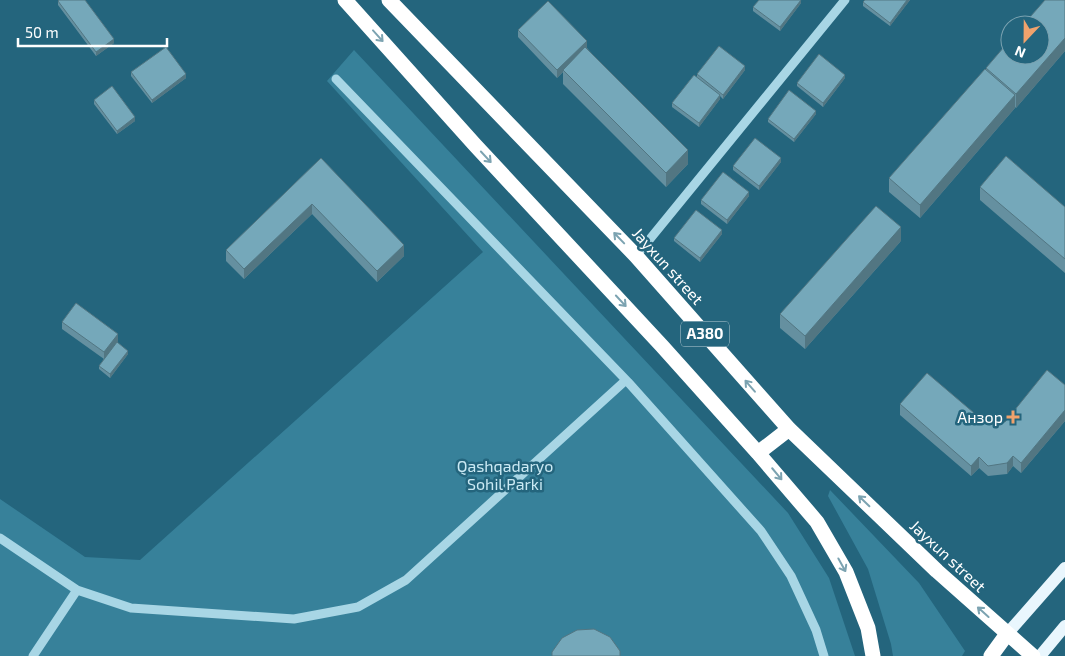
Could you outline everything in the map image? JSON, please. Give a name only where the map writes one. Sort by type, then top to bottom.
[{"type":"highway","name":"A380","points":[[345,0],[662,346],[818,522],[846,572],[868,628],[873,656]]},
{"type":"highway","name":"Jayxun street","points":[[389,0],[636,256],[789,429],[937,571],[1033,656]]},
{"type":"highway","points":[[758,453],[789,429]]},
{"type":"highway","points":[[992,656],[1007,634]]},
{"type":"main road","points":[[1007,634],[1065,568]]},
{"type":"main road","points":[[1040,656],[1065,626]]},
{"type":"street","points":[[636,256],[845,0]]},
{"type":"street","points":[[336,79],[626,380],[761,531],[791,576],[816,630],[824,656]]},
{"type":"street","points":[[0,538],[77,590],[131,608],[294,619],[358,607],[406,580],[626,380]]},
{"type":"street","points":[[33,656],[77,590]]},
{"type":"green space","name":"Qashqadaryo Sohil Parki","points":[[354,50],[788,513],[829,578],[855,656],[0,656],[0,499],[85,557],[140,560],[483,252],[327,81]]},
{"type":"green space","points":[[830,490],[919,583],[965,651],[962,656],[893,656],[868,569],[828,496]]},
{"type":"building","points":[[59,0],[85,0],[114,39],[96,52]]},
{"type":"building","points":[[759,0],[801,0],[780,27],[753,7]]},
{"type":"building","points":[[865,0],[907,0],[890,23],[863,2]]},
{"type":"building","points":[[1045,0],[1065,0],[1065,38],[1050,55],[1050,15],[1032,15]]},
{"type":"building","points":[[548,1],[587,41],[557,70],[518,30]]},
{"type":"building","points":[[719,46],[745,66],[723,95],[697,74]]},
{"type":"building","points":[[166,47],[186,74],[152,100],[131,72]]},
{"type":"building","points":[[585,47],[688,150],[666,173],[563,70]]},
{"type":"building","points":[[1000,52],[1000,65],[1041,65],[1016,94],[986,68]]},
{"type":"building","points":[[819,54],[845,75],[823,103],[797,83]]},
{"type":"building","points":[[985,69],[1015,95],[920,205],[889,178]]},
{"type":"building","points":[[694,75],[720,95],[699,123],[672,103]]},
{"type":"building","points":[[112,86],[135,117],[117,131],[94,100]]},
{"type":"building","points":[[789,90],[816,111],[794,139],[768,119]]},
{"type":"building","points":[[755,138],[781,158],[759,186],[733,166]]},
{"type":"building","points":[[1006,156],[1065,207],[1065,259],[980,187]]},
{"type":"building","points":[[321,158],[404,245],[377,271],[312,204],[244,269],[226,250]]},
{"type":"building","points":[[723,172],[749,192],[727,220],[701,200]]},
{"type":"building","points":[[876,206],[901,227],[805,336],[780,314]]},
{"type":"building","points":[[696,210],[722,230],[700,258],[674,238]]},
{"type":"building","points":[[76,303],[118,334],[104,352],[62,322]]},
{"type":"building","points":[[117,342],[128,351],[110,374],[99,366]]},
{"type":"building","points":[[1047,370],[1065,385],[1065,410],[1021,463],[1013,456],[1007,463],[988,466],[979,457],[971,466],[900,404],[927,373],[987,424],[1005,422]]},
{"type":"building","points":[[594,629],[610,637],[620,651],[620,656],[552,656],[552,652],[562,638],[577,630]]},
{"type":"place","name":"Анзор","points":[[1013,417]]}]
